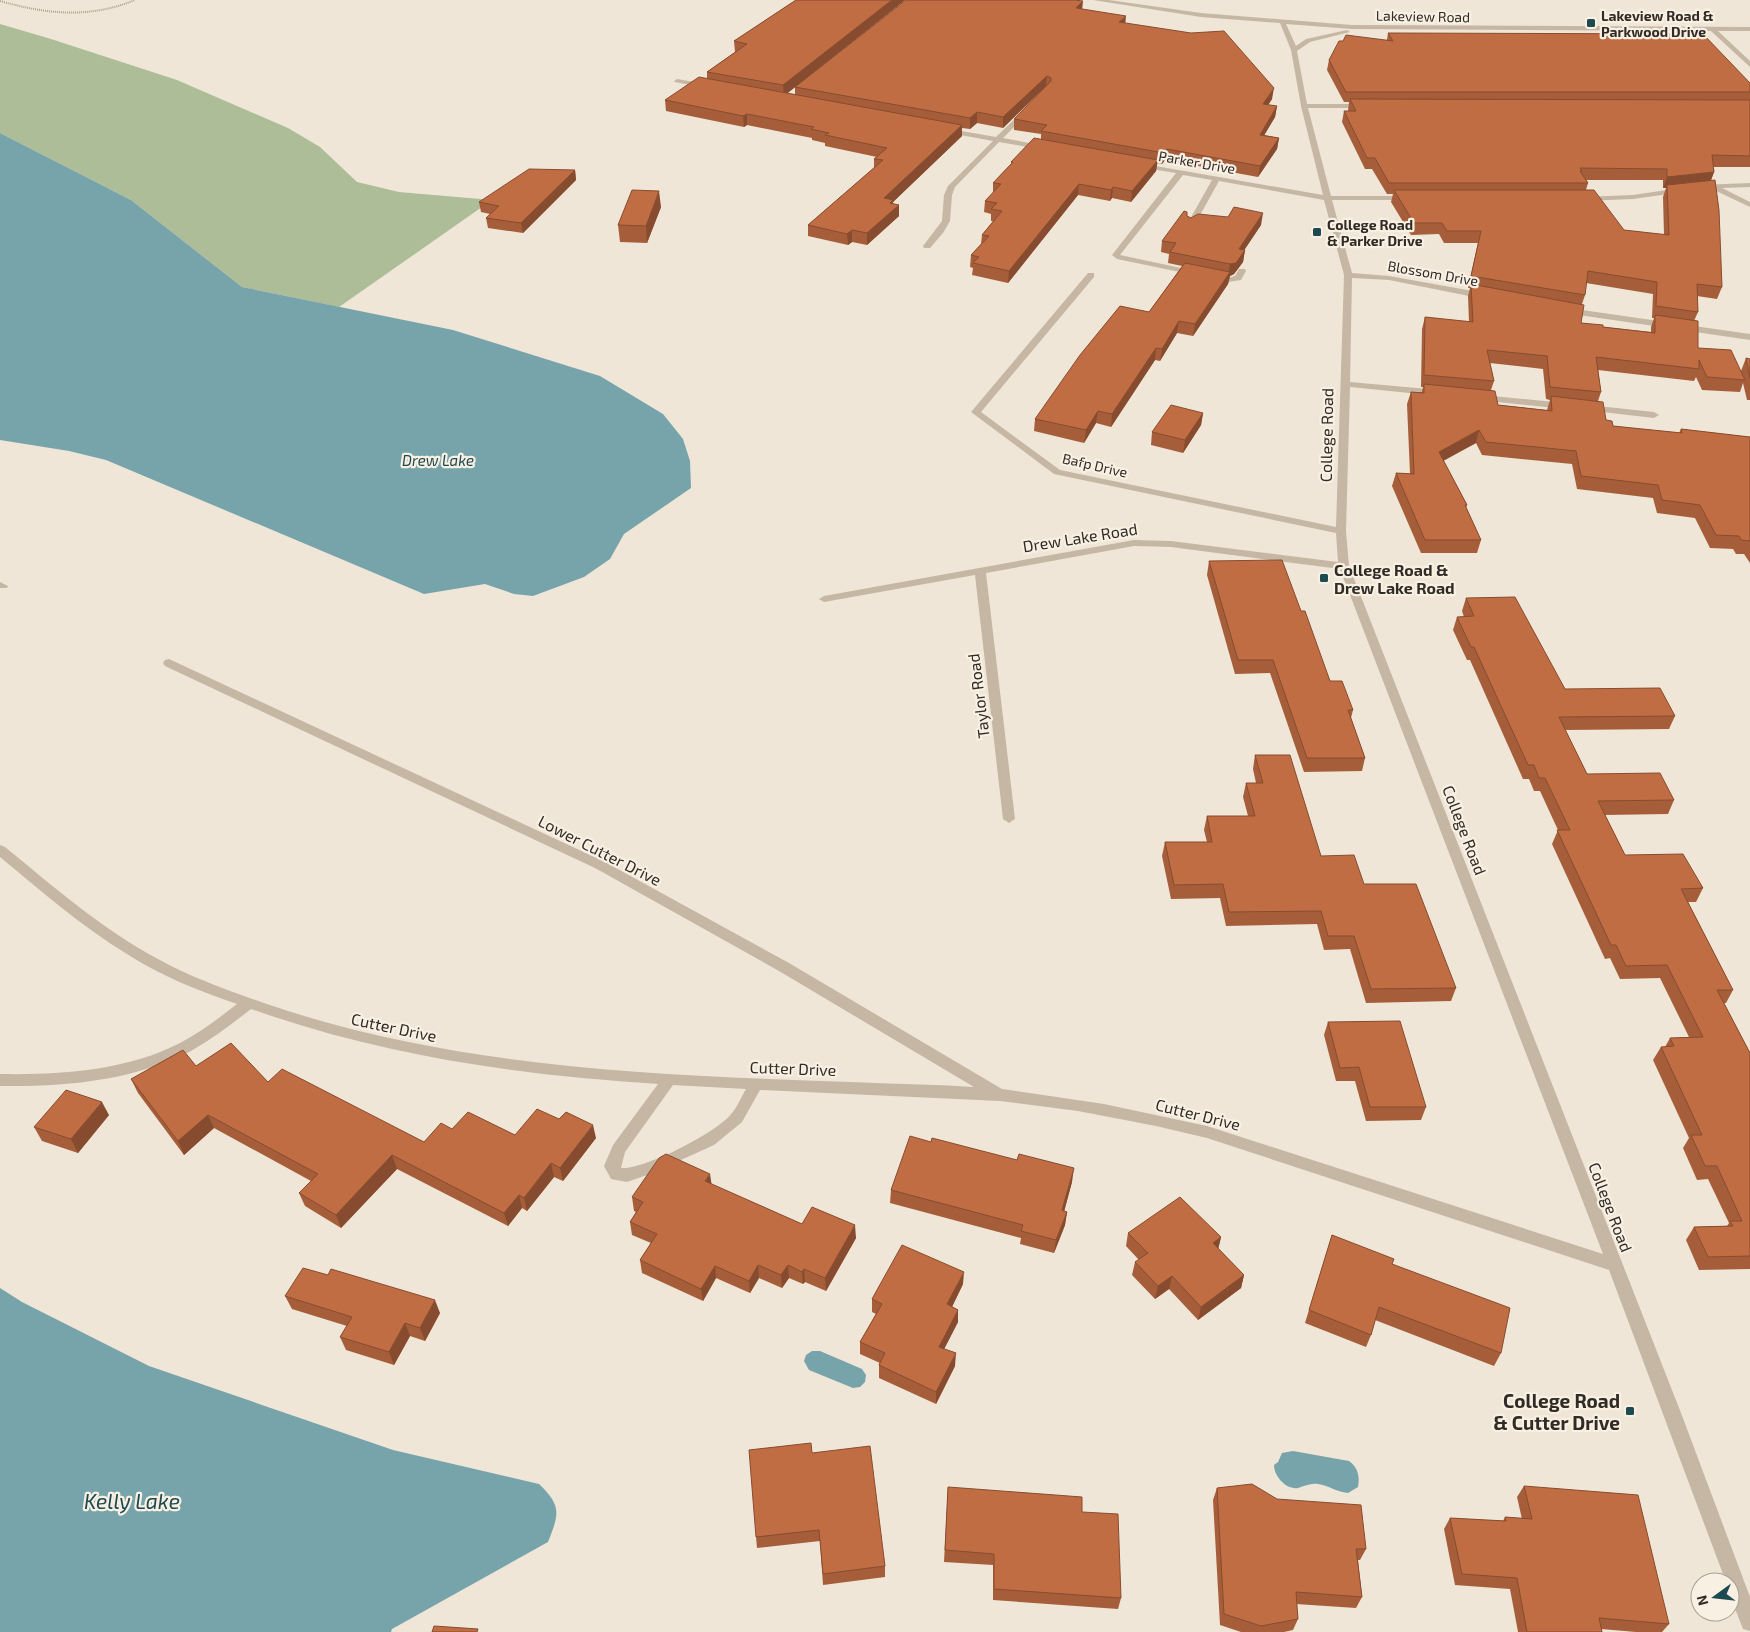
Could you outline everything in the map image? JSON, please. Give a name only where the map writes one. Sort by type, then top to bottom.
[{"type":"street","name":"Lakeview Road","points":[[1096,0],[1201,15],[1283,23],[1381,28],[1750,30]]},
{"type":"street","name":"College Road","points":[[1283,23],[1294,50],[1304,106],[1348,275],[1344,384],[1342,531],[1344,566],[1672,1413],[1750,1622]]},
{"type":"street","points":[[1294,50],[1308,40],[1322,36],[1381,28]]},
{"type":"street","points":[[1713,29],[1750,65]]},
{"type":"street","points":[[677,81],[716,88]]},
{"type":"street","points":[[927,246],[944,227],[947,220],[946,198],[952,186],[1032,104]]},
{"type":"street","points":[[1304,106],[1378,106]]},
{"type":"street","points":[[940,129],[1055,150]]},
{"type":"street","name":"Parker Drive","points":[[1132,164],[1329,198],[1414,198]]},
{"type":"street","points":[[1180,172],[1116,255],[1117,257],[1228,280],[1238,278],[1242,272]]},
{"type":"street","points":[[1190,226],[1217,178]]},
{"type":"street","points":[[1570,199],[1633,197],[1704,187],[1750,185]]},
{"type":"street","points":[[1704,187],[1725,192],[1750,205]]},
{"type":"street","name":"Bafp Drive","points":[[1091,275],[976,412],[1057,472],[1342,531]]},
{"type":"street","name":"Blossom Drive","points":[[1348,275],[1401,280],[1490,297]]},
{"type":"street","points":[[1556,309],[1750,337]]},
{"type":"street","points":[[1344,384],[1450,394]]},
{"type":"street","points":[[1470,396],[1654,415]]},
{"type":"street","name":"Drew Lake Road","points":[[824,599],[1134,543],[1171,544],[1344,566]]},
{"type":"street","name":"Taylor Road","points":[[980,570],[1009,819]]},
{"type":"street","name":"Lower Cutter Drive","points":[[169,663],[600,865],[784,967],[1000,1095]]},
{"type":"street","name":"Cutter Drive","points":[[0,850],[78,912],[141,956],[175,974],[248,1004],[326,1030],[434,1054],[541,1068],[669,1080],[1000,1095],[1100,1110],[1207,1132],[1614,1264]]},
{"type":"street","points":[[0,1080],[76,1077],[144,1063],[177,1051],[198,1039],[248,1004]]},
{"type":"street","points":[[669,1080],[618,1149],[612,1166],[616,1174],[627,1175],[650,1168],[710,1141],[737,1118],[756,1084]]},
{"type":"path","points":[[0,1],[66,15],[84,15],[135,0]]},
{"type":"green space","points":[[0,24],[177,80],[288,128],[320,147],[357,182],[399,192],[492,200],[339,307],[242,287],[131,200],[0,133]]},
{"type":"water","name":"Drew Lake","points":[[0,133],[131,200],[242,287],[453,330],[600,376],[663,414],[683,439],[690,461],[691,488],[624,534],[610,559],[584,577],[533,596],[514,594],[485,584],[424,594],[106,460],[69,451],[0,440]]},
{"type":"water","name":"Kelly Lake","points":[[0,1288],[22,1302],[149,1366],[393,1450],[539,1484],[552,1498],[556,1511],[548,1542],[392,1629],[391,1632],[0,1632]]},
{"type":"water","points":[[812,1351],[820,1351],[862,1369],[866,1375],[865,1382],[860,1387],[853,1388],[809,1370],[804,1361],[806,1355]]},
{"type":"water","points":[[1293,1451],[1349,1461],[1358,1472],[1358,1487],[1348,1493],[1318,1484],[1310,1484],[1298,1488],[1285,1485],[1278,1478],[1274,1465],[1278,1462],[1282,1453]]},
{"type":"building","points":[[796,0],[892,0],[783,85],[707,72],[747,44],[734,41]]},
{"type":"building","points":[[906,0],[1074,0],[1083,1],[1076,8],[1126,16],[1119,22],[1191,33],[1224,31],[1274,88],[1263,104],[1277,106],[1260,135],[1279,138],[1260,166],[1167,149],[1164,153],[1041,131],[1047,125],[1014,119],[1051,81],[1051,78],[1047,76],[1003,117],[977,112],[970,118],[795,87]]},
{"type":"building","points":[[1388,33],[1703,34],[1750,83],[1750,92],[1346,92],[1329,60],[1339,41],[1343,41],[1346,35],[1393,41]]},
{"type":"building","points":[[699,77],[962,125],[884,198],[893,200],[890,203],[899,205],[867,233],[852,230],[847,234],[808,225],[883,160],[874,159],[887,148],[825,135],[829,133],[811,129],[814,127],[747,114],[743,116],[665,100]]},
{"type":"building","points":[[1350,99],[1750,100],[1750,156],[1712,155],[1714,172],[1667,177],[1667,169],[1580,168],[1588,183],[1389,183],[1375,158],[1367,158],[1344,111],[1356,111]]},
{"type":"building","points":[[1034,138],[1158,160],[1132,191],[1113,187],[1111,190],[1079,184],[1009,271],[973,263],[979,257],[971,255],[989,236],[982,235],[1002,211],[991,209],[997,203],[985,201],[1001,184],[993,183]]},
{"type":"building","points":[[529,169],[575,170],[521,223],[486,218],[499,206],[479,202]]},
{"type":"building","points":[[1715,180],[1719,210],[1722,287],[1697,284],[1698,312],[1656,306],[1657,282],[1588,271],[1585,295],[1471,276],[1481,231],[1447,231],[1442,223],[1414,223],[1394,190],[1594,190],[1624,230],[1669,235],[1667,185]]},
{"type":"building","points":[[632,190],[659,191],[646,226],[618,225]]},
{"type":"building","points":[[1234,207],[1263,213],[1239,249],[1245,250],[1236,263],[1230,264],[1170,252],[1176,243],[1162,241],[1184,211],[1191,218],[1198,214],[1228,217]]},
{"type":"building","points":[[1185,263],[1230,272],[1195,324],[1179,321],[1162,349],[1156,348],[1112,414],[1098,411],[1086,430],[1035,419],[1080,355],[1120,306],[1149,312]]},
{"type":"building","points":[[1471,284],[1584,305],[1581,323],[1603,325],[1603,327],[1655,333],[1655,315],[1698,321],[1698,348],[1731,350],[1745,380],[1707,377],[1699,360],[1699,369],[1596,357],[1601,392],[1550,387],[1547,356],[1487,350],[1494,381],[1424,375],[1425,317],[1473,322]]},
{"type":"building","points":[[1746,358],[1750,359],[1750,378]]},
{"type":"building","points":[[1424,384],[1495,391],[1498,405],[1552,411],[1551,396],[1603,402],[1606,420],[1612,421],[1613,426],[1682,433],[1681,429],[1750,437],[1750,541],[1741,540],[1739,536],[1716,535],[1700,505],[1662,500],[1658,485],[1581,476],[1576,451],[1486,442],[1479,430],[1439,452],[1467,505],[1465,505],[1481,540],[1425,540],[1396,473],[1414,474],[1411,392],[1424,393]]},
{"type":"building","points":[[1171,405],[1203,413],[1185,440],[1152,432]]},
{"type":"building","points":[[1282,560],[1301,611],[1305,611],[1330,681],[1342,681],[1353,710],[1348,710],[1365,758],[1307,758],[1273,660],[1238,660],[1209,561]]},
{"type":"building","points":[[1515,597],[1565,689],[1660,688],[1675,716],[1559,717],[1587,774],[1660,773],[1674,800],[1598,801],[1625,855],[1683,854],[1703,888],[1681,889],[1733,990],[1717,990],[1750,1053],[1750,1256],[1708,1257],[1694,1227],[1733,1226],[1730,1221],[1742,1221],[1717,1166],[1705,1166],[1691,1135],[1702,1135],[1661,1047],[1674,1046],[1670,1038],[1703,1037],[1667,965],[1626,966],[1616,945],[1611,945],[1557,830],[1570,830],[1545,778],[1539,778],[1534,765],[1528,765],[1474,647],[1471,647],[1457,617],[1474,616],[1466,598]]},
{"type":"building","points":[[1255,755],[1290,755],[1321,856],[1354,855],[1364,884],[1416,884],[1456,988],[1371,989],[1354,936],[1328,936],[1321,911],[1229,912],[1223,884],[1174,885],[1165,842],[1212,842],[1207,816],[1255,816],[1246,783],[1263,783]]},
{"type":"building","points":[[1400,1021],[1426,1107],[1370,1107],[1359,1067],[1340,1068],[1328,1022]]},
{"type":"building","points":[[231,1043],[268,1082],[282,1069],[424,1142],[441,1123],[452,1129],[468,1112],[515,1135],[537,1109],[559,1119],[566,1112],[593,1125],[560,1168],[551,1163],[524,1198],[519,1195],[504,1213],[392,1155],[336,1215],[299,1193],[318,1174],[208,1115],[178,1141],[131,1079],[183,1050],[196,1066]]},
{"type":"building","points":[[66,1090],[102,1102],[71,1139],[34,1127]]},
{"type":"building","points":[[910,1136],[931,1142],[932,1138],[1017,1160],[1019,1154],[1074,1168],[1062,1210],[1067,1212],[1056,1240],[1021,1231],[1023,1225],[891,1190]]},
{"type":"building","points":[[666,1154],[710,1174],[705,1181],[802,1224],[812,1207],[855,1225],[825,1278],[804,1269],[802,1272],[788,1265],[781,1275],[758,1265],[749,1281],[715,1266],[701,1289],[640,1260],[657,1234],[630,1222],[643,1202],[632,1197],[659,1158]]},
{"type":"building","points":[[1180,1197],[1221,1237],[1213,1243],[1244,1275],[1201,1307],[1172,1276],[1158,1286],[1135,1262],[1148,1253],[1128,1233]]},
{"type":"building","points":[[1332,1235],[1394,1259],[1392,1264],[1510,1308],[1501,1353],[1379,1307],[1371,1335],[1309,1310]]},
{"type":"building","points":[[902,1245],[964,1272],[947,1304],[958,1310],[939,1347],[956,1353],[936,1392],[879,1365],[885,1353],[860,1342],[882,1304],[872,1299]]},
{"type":"building","points":[[303,1268],[328,1275],[331,1269],[435,1300],[420,1328],[405,1323],[389,1352],[340,1337],[352,1317],[285,1296]]},
{"type":"building","points":[[811,1443],[812,1453],[870,1446],[885,1566],[823,1574],[819,1530],[756,1537],[749,1450]]},
{"type":"building","points":[[1252,1484],[1277,1499],[1361,1505],[1366,1549],[1356,1549],[1362,1597],[1296,1592],[1298,1619],[1261,1626],[1224,1614],[1217,1488]]},
{"type":"building","points":[[1524,1486],[1638,1495],[1669,1624],[1599,1618],[1602,1632],[1527,1632],[1517,1578],[1462,1574],[1450,1518],[1506,1521],[1505,1517],[1532,1519]]},
{"type":"building","points":[[948,1487],[1082,1497],[1082,1512],[1118,1514],[1121,1598],[994,1589],[994,1554],[945,1550]]},
{"type":"building","points":[[434,1626],[478,1629],[477,1632],[432,1632]]},
{"type":"place","name":"Lakeview Road & Parkwood Drive","points":[[1591,23]]},
{"type":"place","name":"College Road & Parker Drive","points":[[1317,232]]},
{"type":"place","name":"College Road & Drew Lake Road","points":[[1324,578]]},
{"type":"place","name":"College Road & Cutter Drive","points":[[1630,1411]]}]
